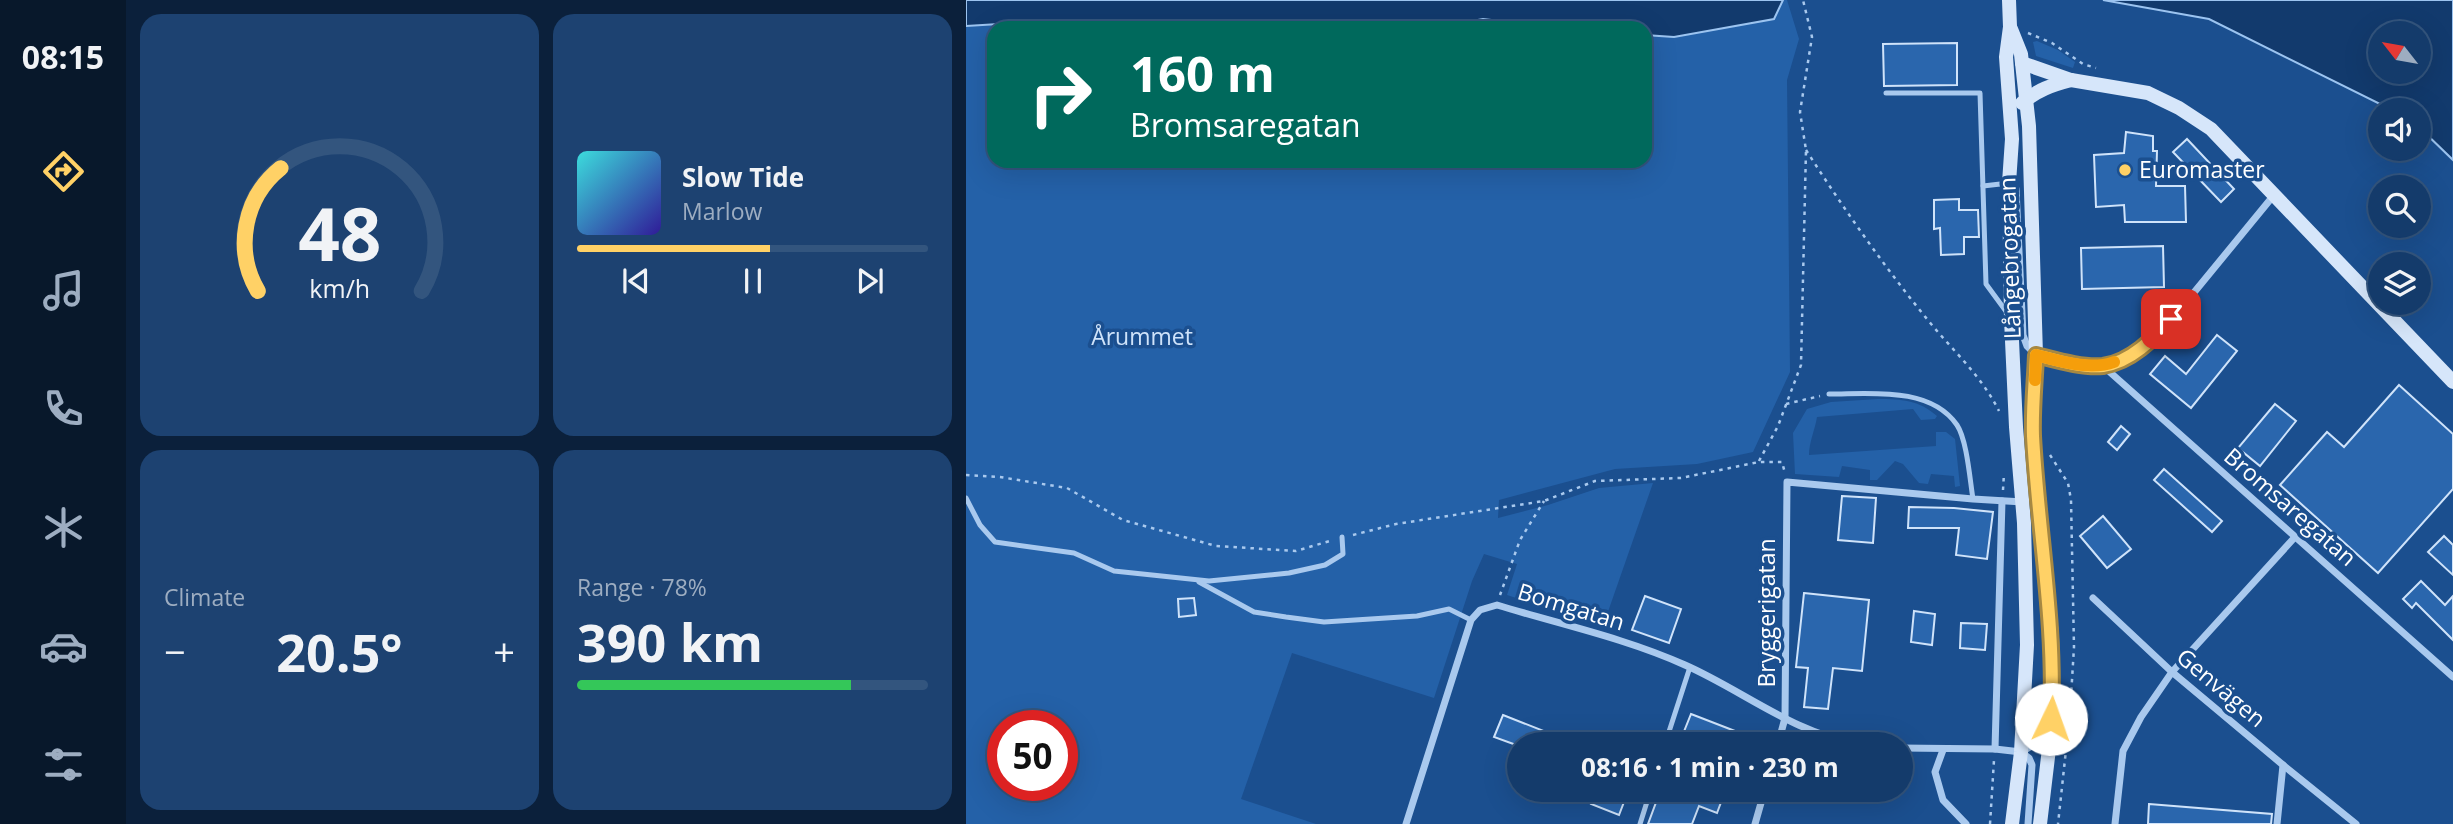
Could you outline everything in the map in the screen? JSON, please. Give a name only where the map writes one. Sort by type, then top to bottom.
[{"type":"main road","name":"Långebrogatan","points":[[2009,0],[2022,63],[2026,100],[2036,355],[2033,432],[2052,637],[2051,719],[2040,824]]},
{"type":"main road","name":"Långebrogatan","points":[[2012,824],[2021,752],[2027,645],[2023,502],[2015,427],[2011,319],[2009,183],[2012,139],[2006,57],[2014,24]]},
{"type":"main road","points":[[2022,63],[2071,80],[2148,93],[2179,108],[2211,129],[2453,382]]},
{"type":"main road","points":[[2010,114],[2026,100],[2048,87],[2071,80]]},
{"type":"street","points":[[2012,139],[2023,335],[2026,346],[2036,355],[2068,362],[2103,366],[2136,353],[2188,302],[2275,194]]},
{"type":"street","name":"Bromsaregatan","points":[[2103,366],[2453,677]]},
{"type":"street","points":[[1787,482],[2023,502]]},
{"type":"street","name":"Bryggerigatan","points":[[1782,732],[1786,718],[1787,482]]},
{"type":"street","points":[[1995,749],[2002,501]]},
{"type":"street","points":[[2115,824],[2123,751],[2141,717],[2172,672],[2295,537]]},
{"type":"street","name":"Genvägen","points":[[2093,598],[2172,672],[2356,824]]},
{"type":"street","name":"Bomgatan","points":[[1471,620],[1480,610],[1497,605],[1641,648],[1690,667],[1786,718],[1820,732]]},
{"type":"street","points":[[1406,824],[1471,620]]},
{"type":"street","points":[[2021,752],[2037,743],[2051,719]]},
{"type":"street","points":[[1913,749],[1995,749],[2021,752],[2029,758],[2032,765],[2028,824]]},
{"type":"street","points":[[1943,750],[1935,772],[1943,800],[1966,824]]},
{"type":"street","points":[[2277,824],[2283,765]]},
{"type":"street","points":[[1755,824],[1761,802]]},
{"type":"lane","points":[[1886,93],[1980,93],[1986,284],[2011,319]]},
{"type":"lane","points":[[1983,186],[2009,183]]},
{"type":"lane","points":[[1829,394],[1906,394],[1935,406],[1957,425],[1967,455],[1973,499]]},
{"type":"lane","points":[[966,498],[980,525],[995,542],[1074,553],[1114,571],[1209,581],[1289,573],[1325,565],[1343,554],[1342,537]]},
{"type":"lane","points":[[1195,579],[1254,612],[1286,617],[1324,622],[1417,616],[1449,609],[1471,620]]},
{"type":"lane","points":[[1669,732],[1690,667]]},
{"type":"lane","points":[[1640,824],[1647,802]]},
{"type":"path","points":[[1759,462],[1801,365],[1806,150],[1800,112],[1812,37],[1803,0]]},
{"type":"path","points":[[2014,24],[2026,36]]},
{"type":"path","points":[[1806,150],[1874,253],[1989,391],[2001,418]]},
{"type":"path","points":[[1786,404],[1829,394]]},
{"type":"path","points":[[2049,453],[2068,483],[2071,500],[2074,647],[2058,824]]},
{"type":"path","points":[[966,475],[1000,477],[1066,488],[1122,520],[1216,546],[1296,551],[1396,524],[1515,507],[1544,500],[1595,481],[1681,478],[1759,462],[1782,463],[1787,482]]},
{"type":"path","points":[[2002,501],[2004,464]]},
{"type":"path","points":[[1497,605],[1520,540],[1544,500]]},
{"type":"path","points":[[1990,824],[1995,749]]},
{"type":"green space","name":"Årummet","points":[[966,0],[1642,0],[1774,19],[1783,0],[1787,0],[1799,39],[1787,80],[1790,372],[1753,452],[1697,464],[1615,469],[1499,500],[1498,518],[1599,488],[1653,483],[1603,626],[1507,595],[1517,564],[1484,554],[1472,581],[1434,698],[1292,653],[1241,799],[1316,824],[966,824]]},
{"type":"green space","points":[[2037,41],[2058,50],[2075,62],[2073,68],[2036,56],[2033,42]]},
{"type":"green space","points":[[1878,399],[1909,402],[1937,416],[1935,419],[1921,420],[1913,409],[1817,417],[1809,455],[1936,446],[1936,432],[1946,432],[1955,439],[1960,486],[1955,487],[1954,476],[1931,474],[1928,484],[1919,483],[1903,464],[1895,461],[1877,480],[1870,480],[1870,470],[1842,466],[1839,477],[1795,474],[1793,433],[1807,409],[1831,402]]},
{"type":"shaded area","points":[[966,0],[1783,0],[1774,19],[1674,37],[1652,35],[1652,21],[987,21],[987,25],[966,26]]},
{"type":"shaded area","points":[[2103,0],[2453,0],[2453,160],[2431,139],[2431,98],[2368,98],[2209,19]]},
{"type":"building","points":[[1957,43],[1957,85],[1884,86],[1883,44]]},
{"type":"building","name":"Euromaster","points":[[2126,132],[2153,136],[2153,151],[2157,151],[2156,186],[2185,186],[2186,222],[2125,222],[2124,205],[2096,207],[2094,155],[2124,153]]},
{"type":"building","points":[[2187,139],[2234,189],[2221,202],[2173,152]]},
{"type":"building","points":[[1959,199],[1959,210],[1978,210],[1979,237],[1964,237],[1964,254],[1941,255],[1940,228],[1934,229],[1934,200]]},
{"type":"building","points":[[2163,246],[2164,287],[2082,289],[2081,248]]},
{"type":"building","points":[[2217,335],[2237,351],[2191,408],[2150,374],[2165,356],[2186,374]]},
{"type":"building","points":[[2399,385],[2453,434],[2453,489],[2378,573],[2280,485],[2327,432],[2344,447]]},
{"type":"building","points":[[2275,404],[2296,421],[2260,466],[2238,448]]},
{"type":"building","points":[[2121,426],[2130,434],[2117,450],[2108,442]]},
{"type":"building","points":[[2164,469],[2222,521],[2212,532],[2154,480]]},
{"type":"building","points":[[1842,496],[1876,498],[1873,543],[1838,540]]},
{"type":"building","points":[[1909,507],[1993,512],[1987,559],[1956,555],[1959,528],[1908,528]]},
{"type":"building","points":[[2103,516],[2131,549],[2107,568],[2080,536]]},
{"type":"building","points":[[2444,536],[2453,545],[2453,575],[2428,552]]},
{"type":"building","points":[[2421,581],[2445,605],[2453,596],[2453,640],[2416,603],[2412,608],[2403,599]]},
{"type":"building","points":[[1804,593],[1869,600],[1862,671],[1833,668],[1828,709],[1804,707],[1808,668],[1796,667]]},
{"type":"building","points":[[1645,596],[1681,609],[1669,643],[1632,630]]},
{"type":"building","points":[[1194,598],[1196,615],[1179,617],[1178,599]]},
{"type":"building","points":[[1914,611],[1935,614],[1932,645],[1911,642]]},
{"type":"building","points":[[1961,623],[1987,624],[1985,650],[1960,648]]},
{"type":"building","points":[[1691,714],[1738,732],[1684,732]]},
{"type":"building","points":[[1503,715],[1546,732],[1507,732],[1507,742],[1494,737]]},
{"type":"building","points":[[1592,802],[1624,802],[1619,815]]},
{"type":"building","points":[[1656,802],[1721,802],[1717,813],[1699,806],[1692,824],[1648,824]]},
{"type":"building","points":[[2149,804],[2272,814],[2271,824],[2148,824]]},
{"type":"slow traffic","points":[[2035,380],[2036,355],[2103,366],[2114,362]]},
{"type":"place","name":"Euromaster","points":[[2125,170]]},
{"type":"route","points":[[2051,719],[2052,637],[2033,432],[2036,355],[2103,366],[2136,353],[2171,319]]}]
